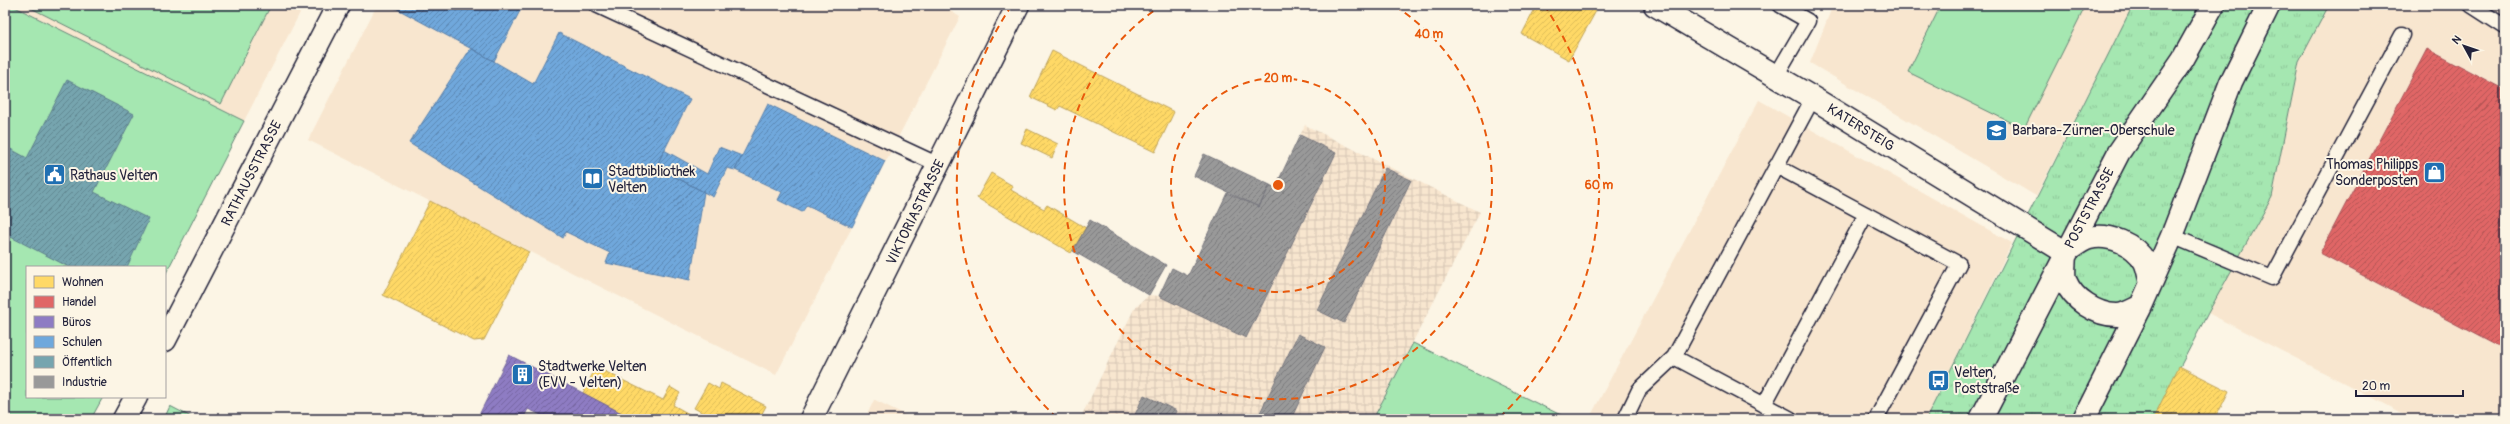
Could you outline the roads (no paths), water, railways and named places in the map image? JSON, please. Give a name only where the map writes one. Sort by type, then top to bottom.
[{"type":"street","name":"RATHAUSSTRASSE","points":[[166,338],[338,5]]},
{"type":"street","name":"KATERSTEIG","points":[[1655,5],[1813,98],[2065,252]]},
{"type":"street","name":"POSTSTRASSE","points":[[1981,419],[2065,252],[2119,152],[2183,60],[2212,5]]},
{"type":"street","points":[[2084,419],[2141,306],[2172,236],[2231,82],[2269,5]]},
{"type":"street","name":"VIKTORIASTRASSE","points":[[811,419],[939,165],[1014,7]]},
{"type":"street","points":[[2141,306],[2118,315],[2100,312],[2087,306],[2074,296],[2065,279],[2065,252],[2088,238],[2106,236],[2135,250],[2145,263],[2150,284]]},
{"type":"street","points":[[124,419],[135,398]]},
{"type":"lane","points":[[596,5],[939,165]]},
{"type":"lane","points":[[1776,76],[1808,21],[1780,5]]},
{"type":"lane","points":[[2471,5],[2505,27]]},
{"type":"lane","points":[[2172,236],[2272,278],[2402,35]]},
{"type":"lane","points":[[1625,419],[1639,390],[1674,357],[1813,98]]},
{"type":"lane","points":[[1776,166],[1959,264],[1876,419]]},
{"type":"lane","points":[[1764,405],[1866,214]]},
{"type":"lane","points":[[1674,357],[1791,419]]},
{"type":"place","name":"Barbara-Zürner-Oberschule","points":[[1997,130]]},
{"type":"place","name":"Thomas Philipps Sonderposten","points":[[2434,172]]},
{"type":"place","name":"Rathaus Velten","points":[[54,175]]},
{"type":"place","name":"Stadtbibliothek Velten","points":[[593,179]]},
{"type":"place","name":"Stadtwerke Velten (EVV - Velten)","points":[[523,374]]},
{"type":"place","name":"Velten, Poststraße","points":[[1938,380]]}]
